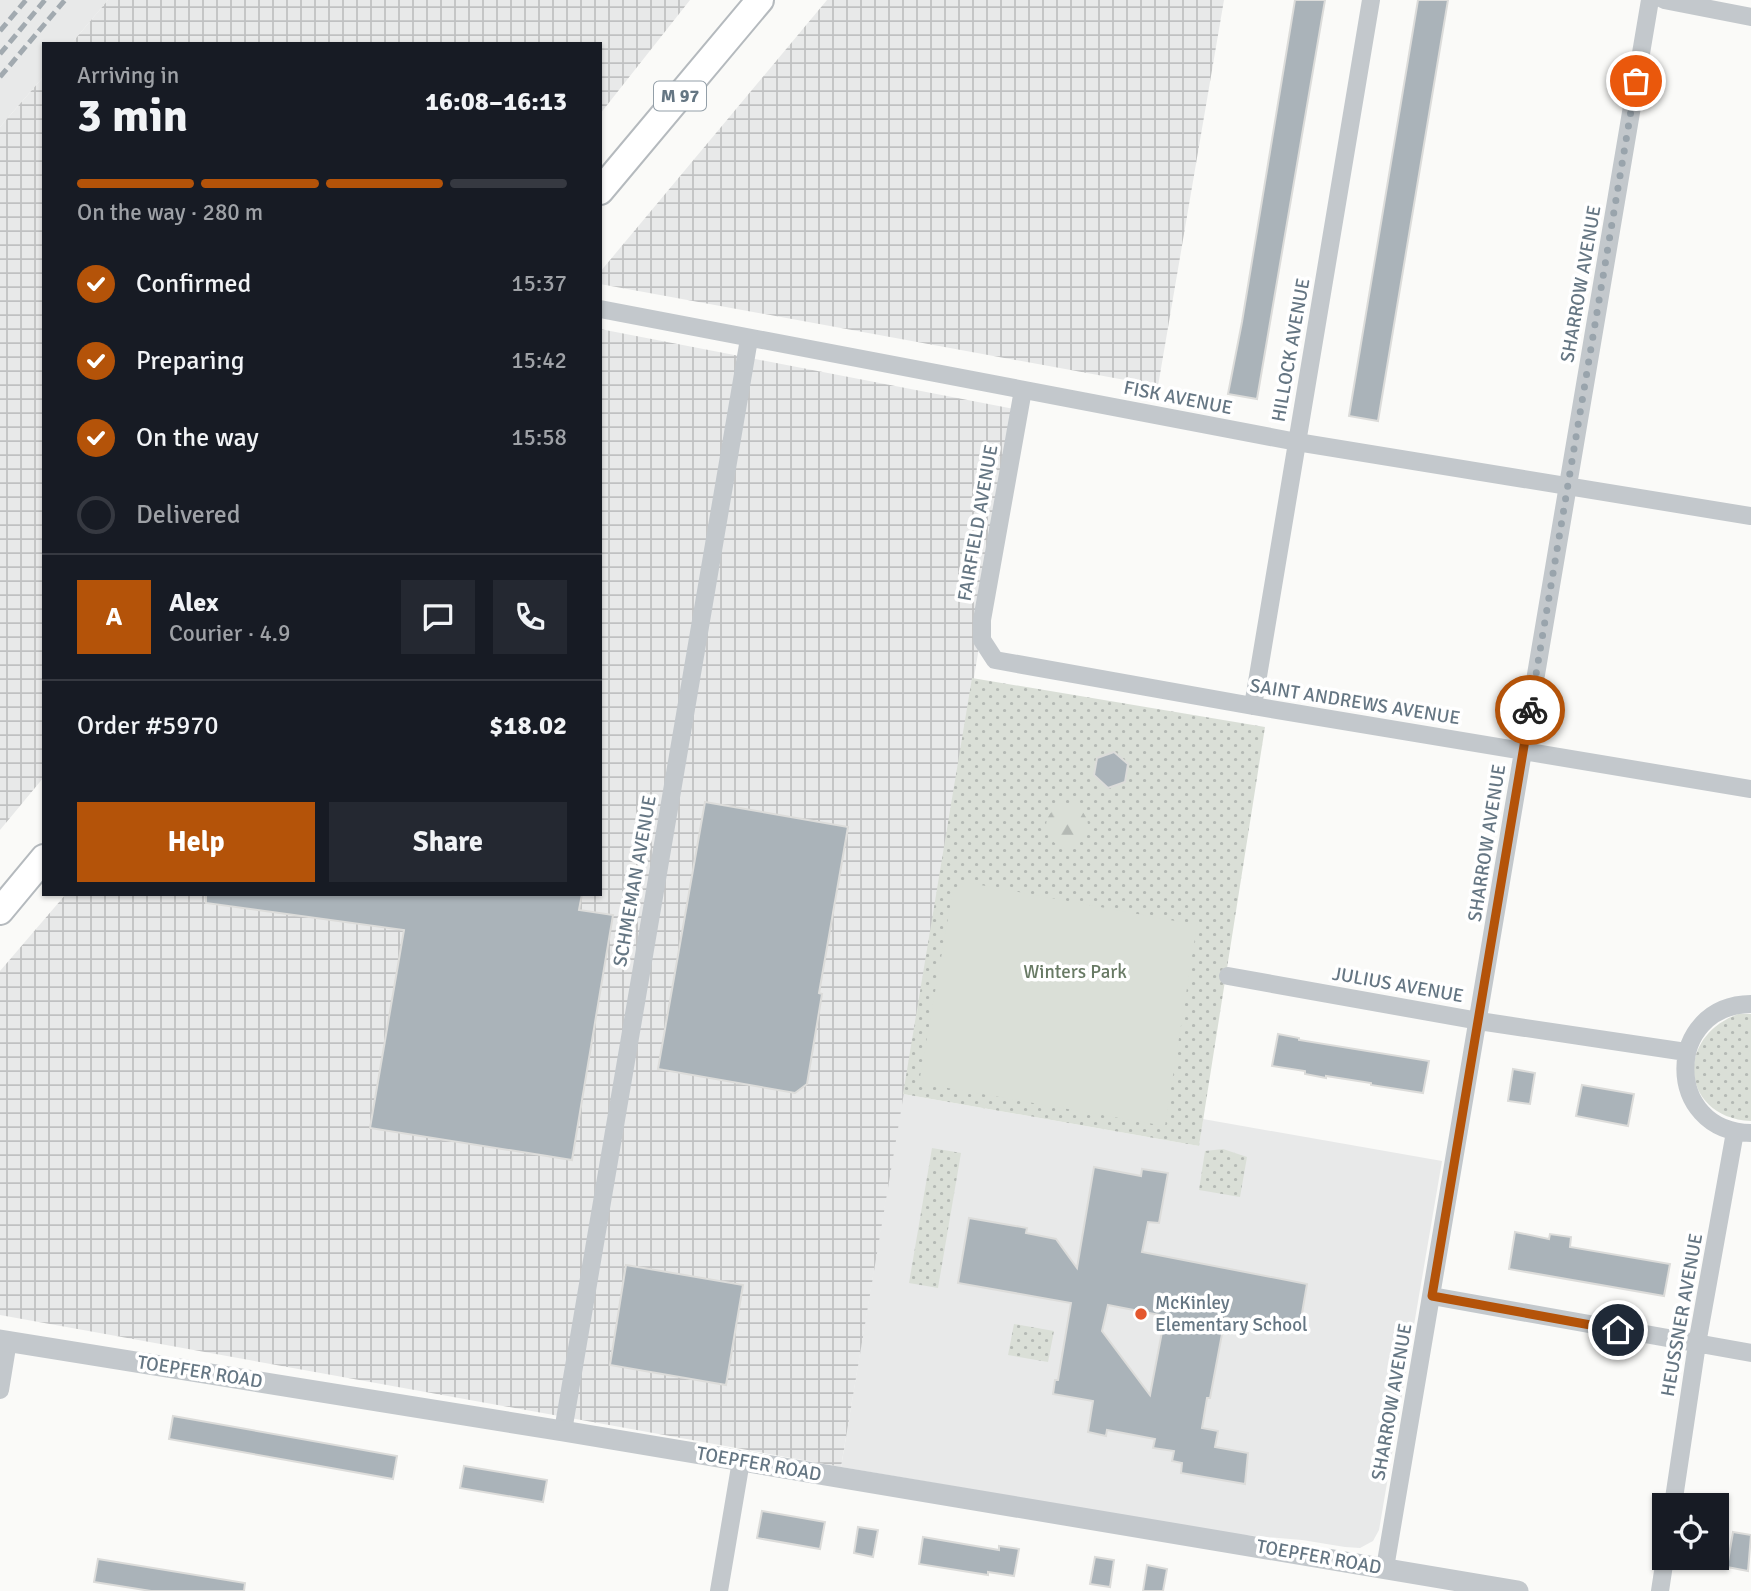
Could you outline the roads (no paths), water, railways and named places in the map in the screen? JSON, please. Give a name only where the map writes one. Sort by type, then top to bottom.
[{"type":"main road","name":"M 97","points":[[602,189],[760,0]]},
{"type":"main road","points":[[0,911],[42,860]]},
{"type":"street","name":"HILLOCK AVENUE","points":[[1253,706],[1371,0]]},
{"type":"street","name":"SHARROW AVENUE","points":[[1385,1569],[1650,0]]},
{"type":"street","points":[[1664,0],[1751,17]]},
{"type":"street","name":"FISK AVENUE","points":[[602,309],[1297,442],[1751,516]]},
{"type":"street","name":"SCHMEMAN AVENUE","points":[[563,1430],[748,339]]},
{"type":"street","name":"FAIRFIELD AVENUE","points":[[995,660],[982,640],[982,620],[1023,390]]},
{"type":"street","name":"SAINT ANDREWS AVENUE","points":[[995,660],[1751,789]]},
{"type":"street","name":"JULIUS AVENUE","points":[[1228,976],[1479,1021],[1686,1052]]},
{"type":"street","points":[[1743,1133],[1716,1125],[1700,1111],[1689,1094],[1684,1073],[1686,1052],[1694,1035],[1706,1020],[1722,1010],[1740,1004],[1751,1004]]},
{"type":"street","name":"HEUSSNER AVENUE","points":[[1675,1493],[1697,1344],[1743,1133]]},
{"type":"street","points":[[1432,1296],[1751,1353]]},
{"type":"street","points":[[0,1390],[4,1340]]},
{"type":"street","name":"TOEPFER ROAD","points":[[4,1340],[563,1430],[1385,1569],[1470,1587],[1518,1591]]},
{"type":"street","points":[[719,1591],[741,1461]]},
{"type":"street","points":[[1660,1591],[1663,1570]]},
{"type":"railway","points":[[0,31],[26,0]]},
{"type":"railway","points":[[0,54],[45,0]]},
{"type":"railway","points":[[0,77],[65,0]]},
{"type":"place","name":"McKinley Elementary School","points":[[1141,1314]]},
{"type":"park label","name":"Winters Park","points":[[1075,972]]}]
